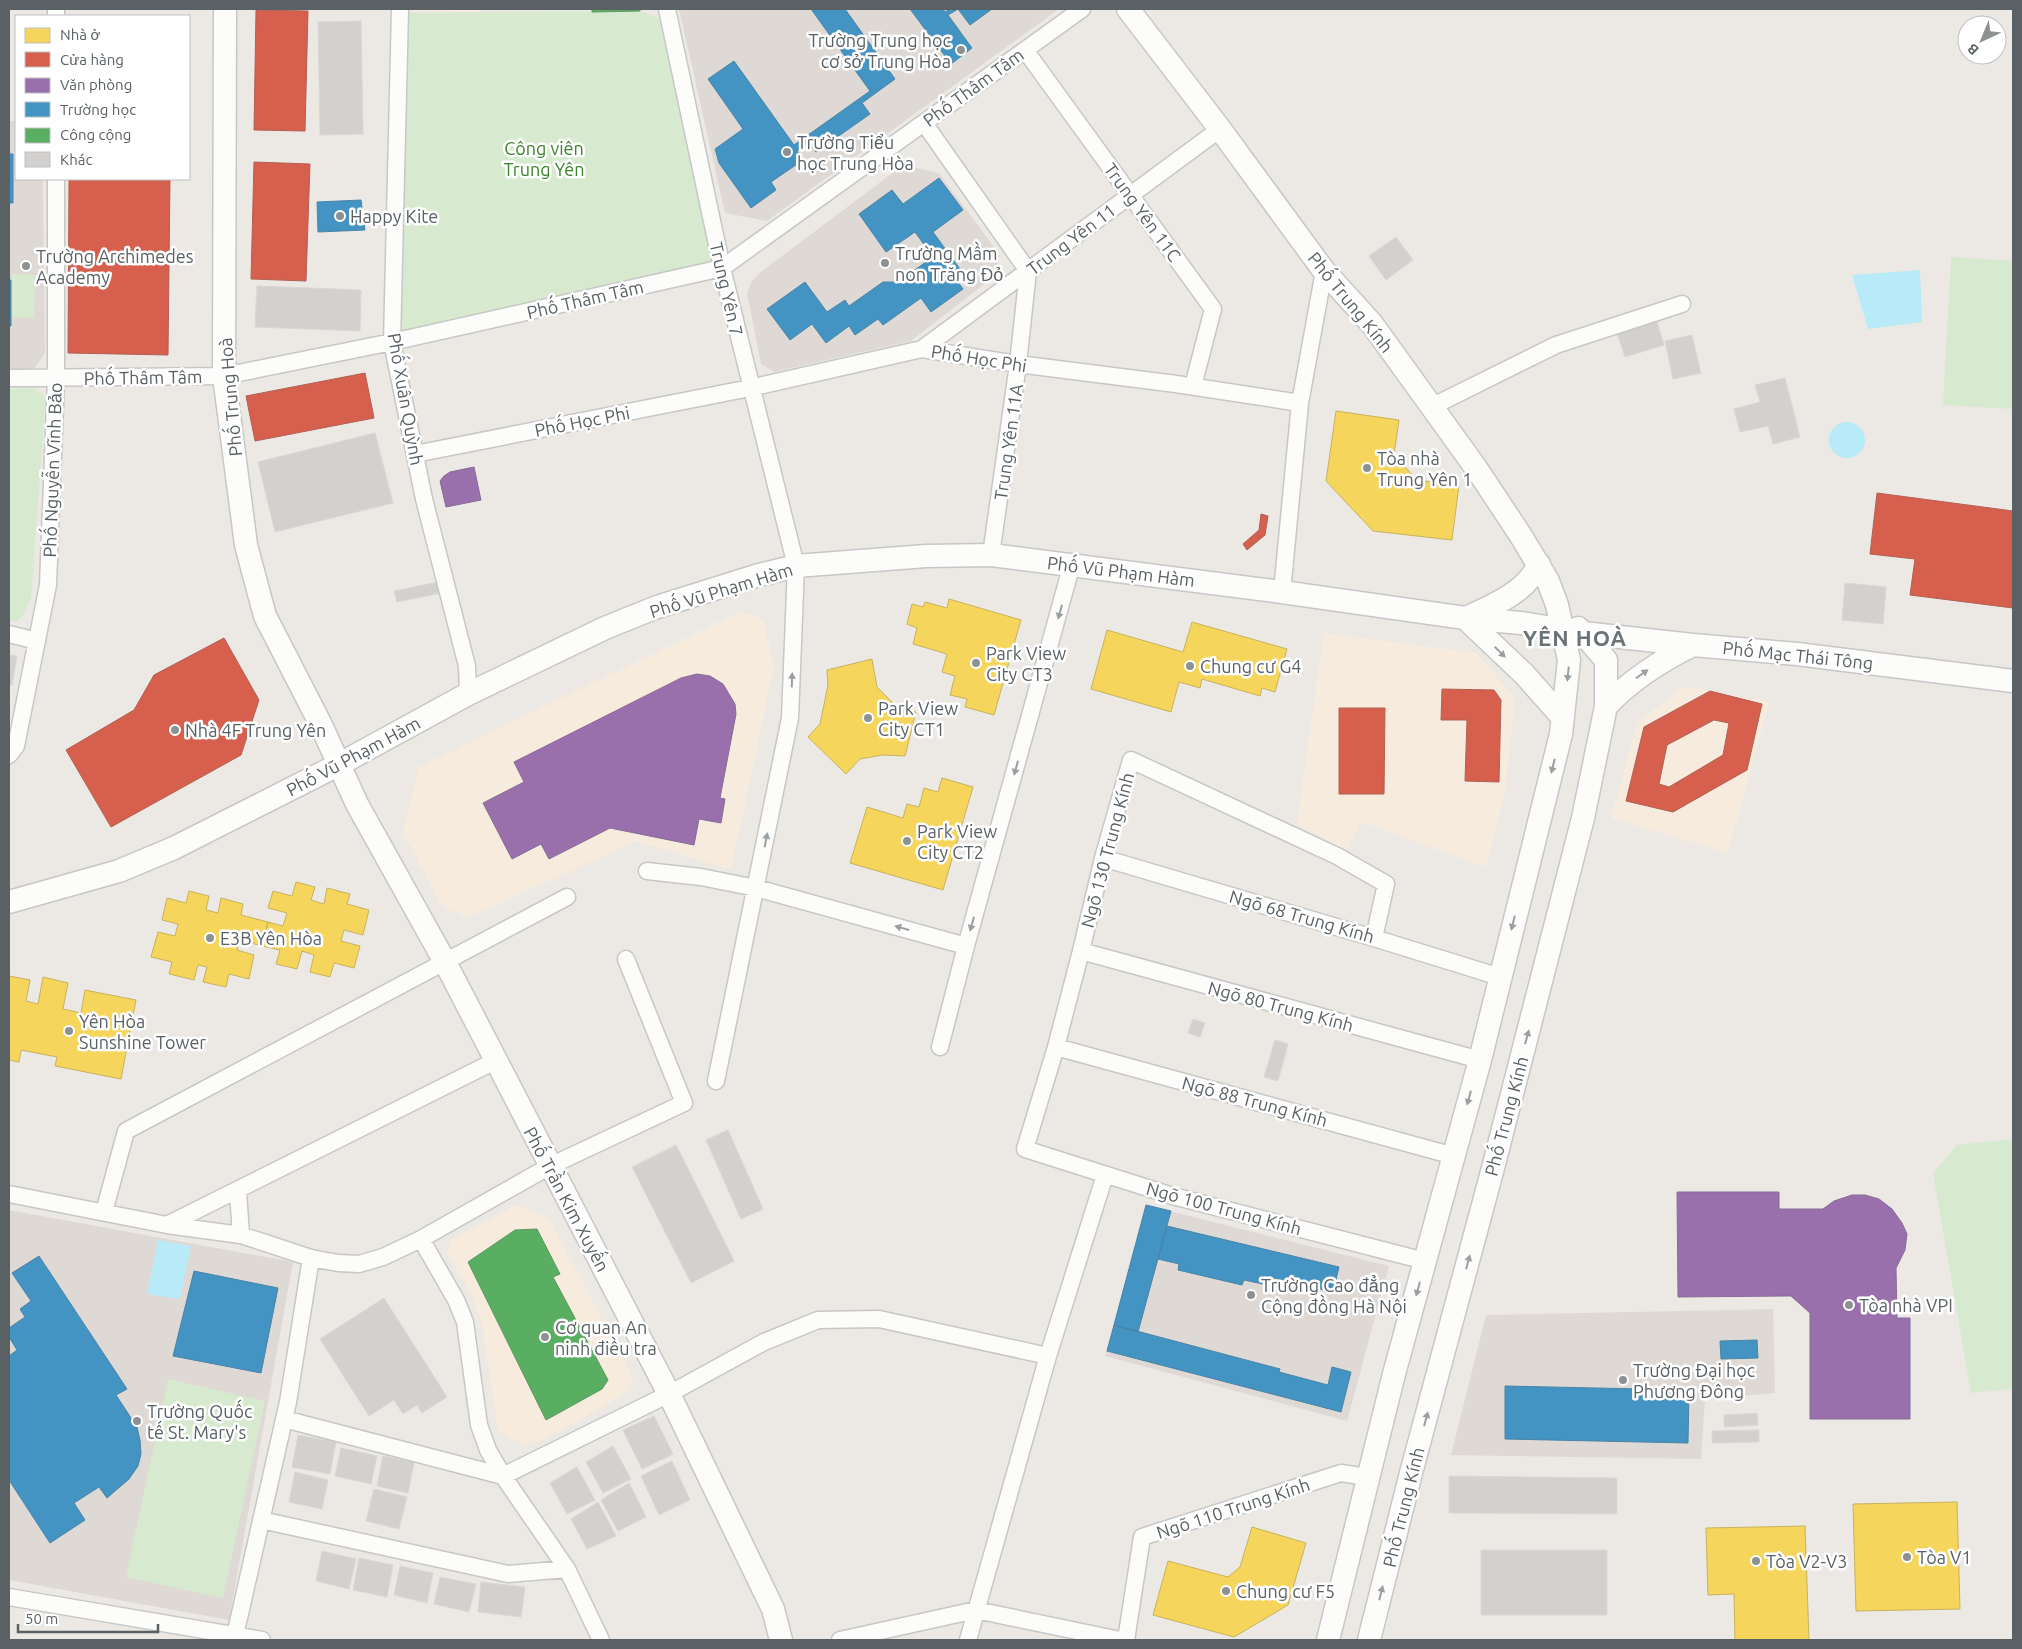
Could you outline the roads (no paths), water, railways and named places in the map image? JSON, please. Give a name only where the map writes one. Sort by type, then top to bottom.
[{"type":"street","name":"Phố Trung Hoà","points":[[225,9],[224,376],[246,545],[265,616],[320,723],[338,765]]},
{"type":"street","name":"Phố Xuân Quỳnh","points":[[400,9],[392,342],[427,509],[467,666],[468,694]]},
{"type":"street","name":"Trung Yên 7","points":[[666,9],[750,388],[796,566],[790,718],[716,1081]]},
{"type":"street","name":"Phố Thâm Tâm","points":[[9,378],[224,376],[392,342],[722,268],[1082,9]]},
{"type":"street","name":"Phố Trung Kính","points":[[1128,9],[1220,129],[1324,271],[1372,324],[1476,468],[1539,564],[1557,605],[1573,631],[1606,660],[1606,706],[1583,818],[1369,1640]]},
{"type":"street","name":"Trung Yên 11C","points":[[1024,50],[1214,309],[1193,386]]},
{"type":"street","points":[[924,123],[1028,271]]},
{"type":"street","name":"Trung Yên 11","points":[[922,349],[1220,129]]},
{"type":"street","name":"Phố Nguyễn Vĩnh Bảo","points":[[9,755],[16,746],[48,585],[56,378],[56,180]]},
{"type":"street","name":"Trung Yên 11A","points":[[991,555],[1018,364],[1028,271]]},
{"type":"street","points":[[1282,592],[1300,403],[1324,271]]},
{"type":"street","points":[[1431,407],[1556,345],[1682,304]]},
{"type":"street","name":"Phố Học Phi","points":[[415,454],[750,388],[922,349],[1018,364],[1193,386],[1300,403]]},
{"type":"street","name":"Phố Vũ Phạm Hàm","points":[[9,902],[118,871],[174,848],[338,765],[468,694],[605,628],[648,611],[759,575],[796,566],[917,557],[991,555],[1072,564],[1573,631]]},
{"type":"street","points":[[940,1047],[966,946],[1072,564]]},
{"type":"street","points":[[1539,564],[1528,582],[1490,607],[1465,618],[1524,674],[1563,718]]},
{"type":"street","points":[[1328,1640],[1368,1476],[1480,1060],[1561,734],[1573,631]]},
{"type":"street","name":"Phố Mạc Thái Tông","points":[[1573,631],[1693,645],[1797,654],[2013,681]]},
{"type":"street","points":[[9,634],[37,641]]},
{"type":"street","points":[[1606,706],[1640,675],[1693,645]]},
{"type":"street","name":"Ngõ 130 Trung Kính","points":[[1026,1149],[1082,951],[1103,858],[1131,760],[1328,852],[1386,884],[1374,938]]},
{"type":"street","name":"Phố Trần Kim Xuyến","points":[[338,765],[445,962],[670,1394],[772,1609],[782,1640]]},
{"type":"street","name":"Ngõ 68 Trung Kính","points":[[1103,858],[1500,977]]},
{"type":"street","points":[[647,871],[701,877],[756,888],[966,946]]},
{"type":"street","points":[[104,1212],[126,1131],[567,897]]},
{"type":"street","name":"Ngõ 80 Trung Kính","points":[[1082,951],[1480,1060]]},
{"type":"street","points":[[9,1194],[168,1225],[241,1235],[311,1258],[338,1264],[359,1264],[383,1257],[420,1239],[550,1166],[684,1103],[626,959]]},
{"type":"street","name":"Ngõ 88 Trung Kính","points":[[1056,1047],[1454,1156]]},
{"type":"street","points":[[168,1225],[495,1061]]},
{"type":"street","name":"Ngõ 100 Trung Kính","points":[[1026,1149],[1173,1196],[1425,1261]]},
{"type":"street","points":[[968,1640],[1048,1356],[1105,1175]]},
{"type":"street","points":[[238,1191],[241,1235]]},
{"type":"street","points":[[420,1239],[456,1300],[465,1322],[479,1424],[488,1450],[503,1476],[567,1569],[601,1640]]},
{"type":"street","points":[[234,1638],[284,1419],[311,1258]]},
{"type":"street","points":[[284,1419],[503,1476],[670,1394],[764,1342],[818,1320],[879,1319],[1048,1356]]},
{"type":"street","name":"Ngõ 110 Trung Kính","points":[[1126,1640],[1142,1538],[1340,1473],[1368,1476]]},
{"type":"street","points":[[261,1520],[508,1574],[567,1569]]},
{"type":"street","points":[[9,1597],[234,1638],[262,1640]]},
{"type":"street","points":[[840,1640],[976,1610],[1120,1640]]},
{"type":"water","points":[[1920,270],[1922,322],[1868,329],[1852,275]]},
{"type":"water","points":[[1847,422],[1860,427],[1865,440],[1860,453],[1847,458],[1834,453],[1829,440],[1834,427]]},
{"type":"water","points":[[158,1240],[191,1246],[180,1299],[147,1294]]},
{"type":"place","name":"Trường Trung học cơ sở Trung Hòa","points":[[961,50]]},
{"type":"place","name":"Trường Tiểu học Trung Hòa","points":[[787,152]]},
{"type":"place","name":"Happy Kite","points":[[340,216]]},
{"type":"place","name":"Trường Mầm non Trăng Đỏ","points":[[885,263]]},
{"type":"place","name":"Trường Archimedes Academy","points":[[26,266]]},
{"type":"place","name":"Tòa nhà Trung Yên 1","points":[[1367,468]]},
{"type":"place","name":"Park View City CT3","points":[[976,663]]},
{"type":"place","name":"Chung cư G4","points":[[1190,666]]},
{"type":"place","name":"Park View City CT1","points":[[868,718]]},
{"type":"place","name":"Nhà 4F Trung Yên","points":[[175,730]]},
{"type":"place","name":"Park View City CT2","points":[[907,841]]},
{"type":"place","name":"E3B Yên Hòa","points":[[210,938]]},
{"type":"place","name":"Yên Hòa Sunshine Tower","points":[[69,1031]]},
{"type":"place","name":"Trường Cao đẳng Cộng đồng Hà Nội","points":[[1251,1295]]},
{"type":"place","name":"Tòa nhà VPI","points":[[1849,1305]]},
{"type":"place","name":"Cơ quan An ninh điều tra","points":[[545,1337]]},
{"type":"place","name":"Trường Đại học Phương Đông","points":[[1623,1380]]},
{"type":"place","name":"Trường Quốc tế St. Mary's","points":[[137,1421]]},
{"type":"place","name":"Tòa V1","points":[[1907,1557]]},
{"type":"place","name":"Tòa V2-V3","points":[[1756,1561]]},
{"type":"place","name":"Chung cư F5","points":[[1226,1591]]},
{"type":"district","name":"YÊN HOÀ","points":[[1575,637]]},
{"type":"park label","name":"Công viên Trung Yên","points":[[544,158]]}]
